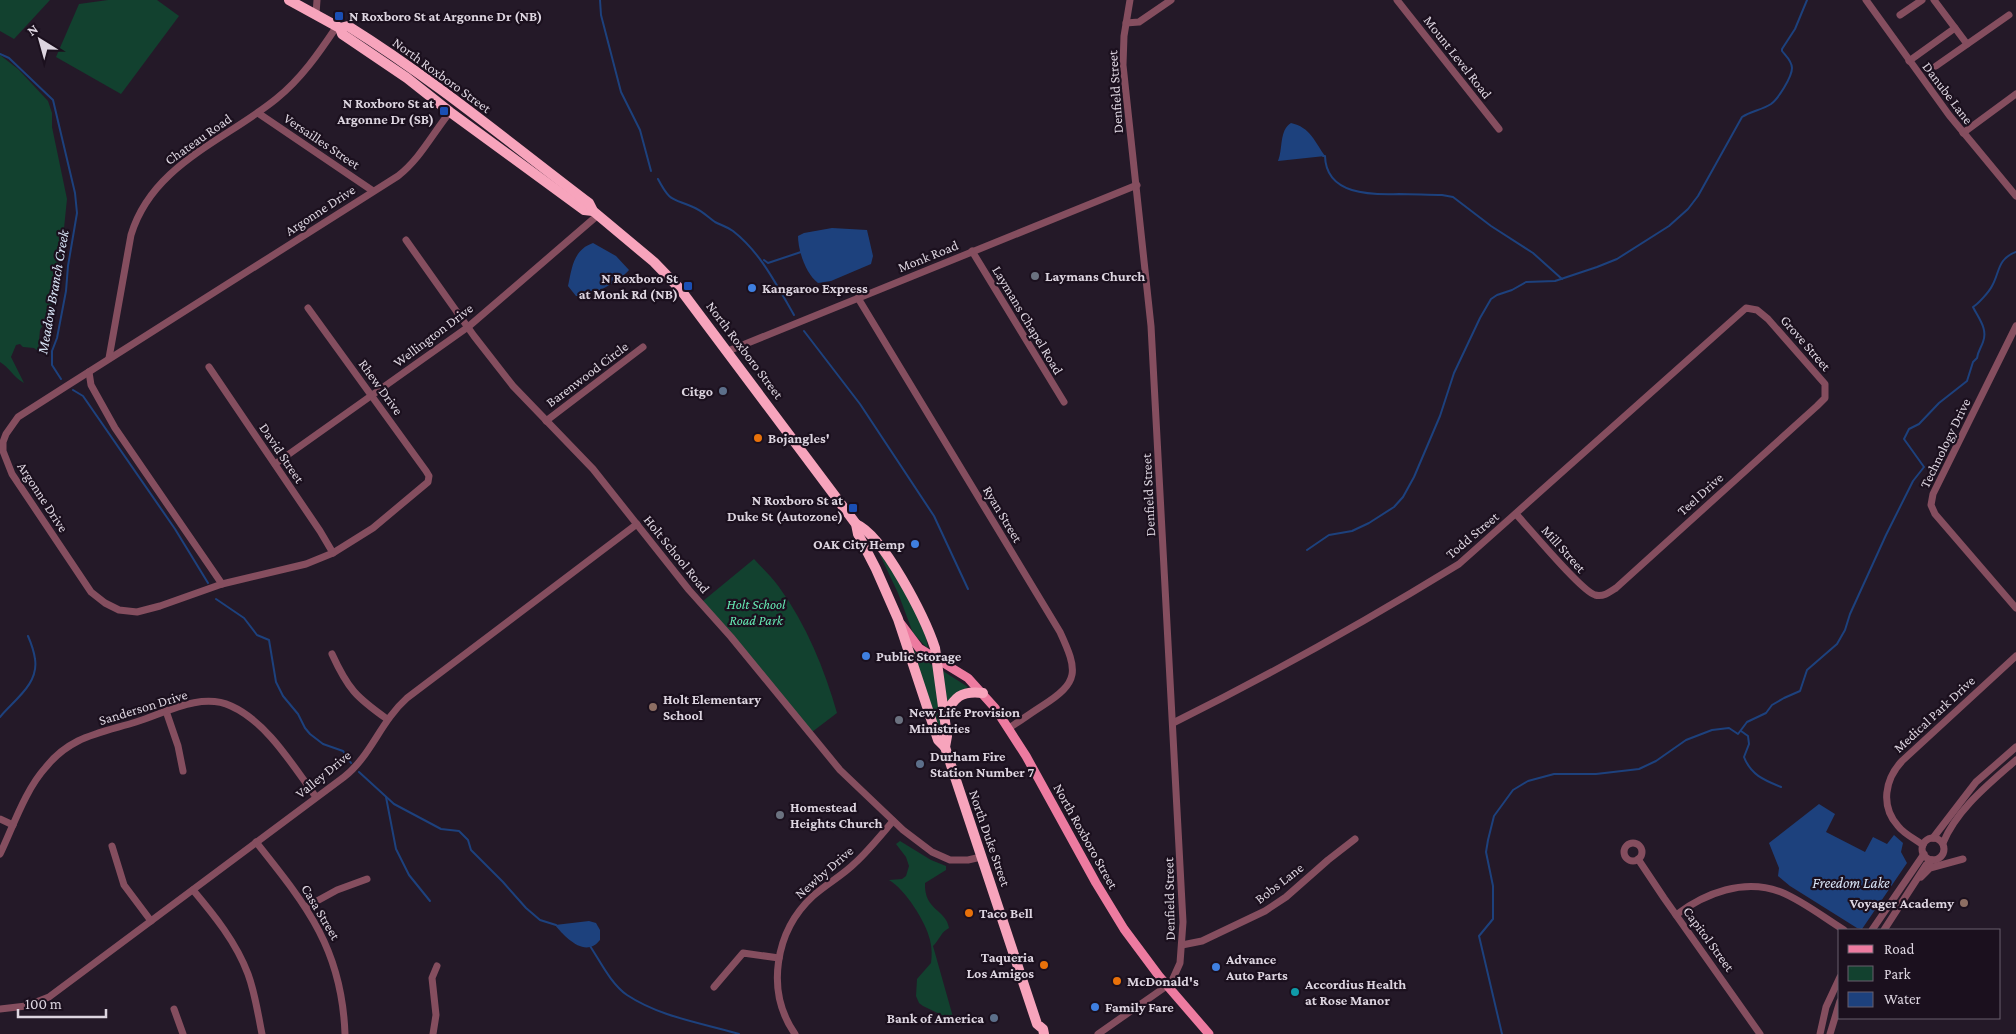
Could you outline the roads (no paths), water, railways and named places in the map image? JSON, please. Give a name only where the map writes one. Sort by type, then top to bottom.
[{"type":"highway","name":"North Roxboro Street","points":[[289,0],[339,27],[348,26],[374,42],[456,101],[589,203],[595,213],[671,279],[728,351],[856,524],[858,534],[876,569],[898,620]]},
{"type":"highway","name":"North Roxboro Street","points":[[339,27],[342,34],[407,78],[450,112],[584,210],[595,213]]},
{"type":"highway","points":[[407,78],[418,81],[447,101],[456,101]]},
{"type":"highway","points":[[450,112],[457,110],[494,137],[501,136]]},
{"type":"highway","name":"North Roxboro Street","points":[[856,524],[869,532],[911,594],[931,637],[936,658]]},
{"type":"highway","name":"North Duke Street","points":[[898,620],[938,740],[945,747],[1037,1029],[1043,1029],[1044,1034]]},
{"type":"highway","name":"North Duke Street","points":[[936,658],[947,736],[945,747]]},
{"type":"highway","points":[[943,716],[951,703],[960,696],[969,692],[983,693]]},
{"type":"main road","name":"North Roxboro Street","points":[[898,620],[919,648],[961,673],[983,693],[1009,728],[1111,909],[1136,947],[1209,1034]]},
{"type":"street","points":[[316,14],[317,0]]},
{"type":"street","name":"Denfield Street","points":[[1130,0],[1124,49],[1124,80],[1137,184],[1154,369],[1183,898],[1182,945],[1179,968],[1168,987]]},
{"type":"street","points":[[1126,23],[1139,22],[1171,0]]},
{"type":"street","name":"Mount Level Road","points":[[1397,0],[1499,129]]},
{"type":"street","name":"Danube Lane","points":[[1866,0],[1963,133],[2016,196]]},
{"type":"street","points":[[1900,15],[1922,0]]},
{"type":"street","points":[[1934,0],[1967,44]]},
{"type":"street","points":[[1936,66],[2009,14]]},
{"type":"street","name":"Chateau Road","points":[[110,358],[127,253],[134,225],[142,208],[158,186],[186,161],[277,99],[315,61],[339,27]]},
{"type":"street","points":[[1909,61],[1955,28]]},
{"type":"street","points":[[1963,133],[2016,94]]},
{"type":"street","name":"Argonne Drive","points":[[428,482],[373,528],[333,553],[306,564],[222,584],[137,612],[119,610],[104,603],[92,592],[12,474],[3,452],[3,442],[8,429],[18,417],[398,176],[410,165],[450,112]]},
{"type":"street","name":"Versailles Street","points":[[258,113],[373,191]]},
{"type":"street","name":"Monk Road","points":[[728,351],[1137,184]]},
{"type":"street","name":"Wellington Drive","points":[[275,464],[468,327],[595,213]]},
{"type":"street","name":"Holt School Road","points":[[406,240],[513,386],[593,470],[689,590],[735,642],[829,756],[893,821],[918,842],[946,859],[960,861],[981,857]]},
{"type":"street","name":"Laymans Chapel Road","points":[[972,251],[1064,402]]},
{"type":"street","name":"Ryan Street","points":[[858,298],[1050,615],[1067,647],[1072,666],[1071,679],[1067,687],[1057,697],[1009,728]]},
{"type":"street","name":"Rhew Drive","points":[[308,308],[426,471],[428,482]]},
{"type":"street","name":"Todd Street","points":[[1173,724],[1406,596],[1459,564],[1746,308]]},
{"type":"street","name":"Grove Street","points":[[1746,308],[1757,310],[1768,319],[1825,384],[1825,398],[1818,406]]},
{"type":"street","name":"Technology Drive","points":[[2016,326],[1934,494],[1931,505],[1936,514],[2016,608]]},
{"type":"street","name":"Barenwood Circle","points":[[546,421],[643,347]]},
{"type":"street","name":"David Street","points":[[209,367],[333,553]]},
{"type":"street","points":[[89,372],[91,384],[116,428],[222,584]]},
{"type":"street","name":"Teel Drive","points":[[1597,596],[1608,594],[1616,588],[1818,406]]},
{"type":"street","name":"Mill Street","points":[[1516,514],[1582,588],[1597,596]]},
{"type":"street","name":"Valley Drive","points":[[0,1009],[26,1006],[49,997],[351,772],[387,719],[407,698],[637,524]]},
{"type":"street","points":[[332,654],[352,690],[359,698],[387,719]]},
{"type":"street","name":"Medical Park Drive","points":[[1923,845],[1898,826],[1890,812],[1886,792],[1892,774],[1902,760],[2016,656]]},
{"type":"street","name":"Sanderson Drive","points":[[0,854],[39,775],[71,745],[187,704],[223,703],[238,709],[252,718],[263,728],[316,797]]},
{"type":"street","points":[[166,711],[178,746],[183,771]]},
{"type":"street","points":[[1873,929],[1924,854],[1923,845],[1927,840],[1933,838],[1976,782],[2016,747]]},
{"type":"street","points":[[1885,929],[1926,865],[1932,860],[1939,859],[1944,854],[1942,843],[1946,834],[1972,802],[2016,760]]},
{"type":"street","points":[[0,819],[13,825]]},
{"type":"street","name":"Newby Drive","points":[[795,1034],[784,1013],[777,975],[778,958],[784,938],[802,908],[854,864],[893,821]]},
{"type":"street","points":[[1933,838],[1942,843]]},
{"type":"street","name":"Bobs Lane","points":[[1182,945],[1202,941],[1220,934],[1265,911],[1286,897],[1355,839]]},
{"type":"street","name":"Casa Street","points":[[256,842],[306,907],[326,943],[335,966],[342,996],[346,1034]]},
{"type":"street","points":[[112,846],[124,885],[151,921]]},
{"type":"street","points":[[1924,854],[1932,860]]},
{"type":"street","name":"Capitol Street","points":[[1638,859],[1760,1034]]},
{"type":"street","points":[[1914,884],[1930,868],[1963,859]]},
{"type":"street","points":[[306,907],[337,890],[367,879]]},
{"type":"street","points":[[1676,915],[1715,893],[1729,889],[1756,887],[1775,890],[1794,899],[1842,929]]},
{"type":"street","points":[[193,890],[227,934],[243,963],[252,987],[262,1034]]},
{"type":"street","points":[[714,987],[743,953],[778,958]]},
{"type":"street","points":[[433,1034],[436,1015],[432,978],[437,966]]},
{"type":"street","points":[[1820,1034],[1826,1007],[1838,981]]},
{"type":"street","points":[[1098,1034],[1168,987]]},
{"type":"street","points":[[1830,1034],[1838,1008]]},
{"type":"street","points":[[174,1009],[183,1034]]},
{"type":"water","points":[[1291,123],[1303,128],[1315,140],[1325,156],[1278,161],[1283,135],[1287,126]]},
{"type":"water","points":[[832,228],[867,230],[873,256],[871,264],[831,281],[818,283],[810,274],[804,262],[799,248],[798,236],[804,233]]},
{"type":"water","points":[[593,243],[616,256],[629,270],[619,279],[597,292],[576,296],[568,286],[572,266],[581,250]]},
{"type":"water","name":"Freedom Lake","points":[[1819,804],[1835,814],[1826,832],[1865,852],[1873,837],[1887,844],[1894,835],[1903,843],[1901,852],[1907,863],[1862,929],[1857,928],[1790,886],[1778,876],[1779,868],[1769,843]]},
{"type":"water","points":[[589,921],[596,923],[600,930],[600,940],[588,947],[582,947],[570,940],[555,925]]},
{"type":"waterway","points":[[600,0],[601,15],[621,92],[640,130],[651,171]]},
{"type":"waterway","points":[[1307,550],[1329,535],[1352,531],[1369,523],[1394,507],[1403,497],[1414,477],[1440,416],[1454,373],[1491,299],[1526,282],[1555,281],[1617,259],[1669,226],[1688,209],[1698,196],[1742,117],[1771,104],[1784,88],[1790,77],[1792,65],[1782,49],[1795,29],[1807,0]]},
{"type":"waterway","name":"Meadow Branch Creek","points":[[0,54],[9,58],[53,100],[75,193],[77,213],[68,266],[66,291],[57,338],[52,351],[52,365],[61,379]]},
{"type":"waterway","points":[[1323,156],[1325,156],[1327,169],[1333,179],[1352,190],[1376,194],[1442,195],[1453,197],[1491,226],[1533,253],[1562,279]]},
{"type":"waterway","points":[[658,179],[669,196],[699,210],[715,222],[733,231],[743,240],[760,259],[794,315]]},
{"type":"waterway","points":[[764,260],[768,263],[801,252]]},
{"type":"waterway","points":[[1502,1034],[1479,936],[1493,919],[1493,886],[1486,852],[1494,816],[1513,790],[1528,781],[1554,774],[1596,774],[1639,769],[1656,761],[1686,740],[1712,730],[1729,728],[1738,734],[1747,722],[1766,713],[1772,705],[1800,691],[1807,670],[1837,644],[1845,630],[1850,614],[1886,535],[1913,481],[1924,467],[1904,439],[1909,429],[1919,424],[1939,403],[1967,381],[1984,337],[1982,324],[1973,307],[1991,289],[2005,258],[2016,252]]},
{"type":"waterway","points":[[804,331],[860,404],[934,516],[968,589]]},
{"type":"waterway","name":"Meadow Branch Creek","points":[[73,390],[83,396],[175,529],[208,583]]},
{"type":"waterway","points":[[216,599],[244,618],[257,635],[269,640],[276,682],[283,696],[298,714],[310,734],[323,744],[343,751],[351,763]]},
{"type":"waterway","points":[[0,717],[24,691],[33,676],[35,659],[28,636]]},
{"type":"waterway","points":[[1741,731],[1748,736],[1749,744],[1744,757],[1750,768],[1754,773],[1781,787]]},
{"type":"waterway","points":[[359,772],[394,804],[441,829],[459,831],[468,840],[471,850],[526,908],[540,920],[556,925]]},
{"type":"waterway","points":[[386,797],[396,849],[409,875],[430,901]]},
{"type":"waterway","points":[[590,946],[611,979],[627,995],[640,1003],[682,1019],[739,1034]]},
{"type":"place","name":"N Roxboro St at Argonne Dr (NB)","points":[[339,16]]},
{"type":"place","name":"N Roxboro St at Argonne Dr (SB)","points":[[444,111]]},
{"type":"place","name":"Laymans Church","points":[[1035,276]]},
{"type":"place","name":"N Roxboro St at Monk Rd (NB)","points":[[688,286]]},
{"type":"place","name":"Kangaroo Express","points":[[752,288]]},
{"type":"place","name":"Citgo","points":[[723,391]]},
{"type":"place","name":"Bojangles'","points":[[758,438]]},
{"type":"place","name":"N Roxboro St at Duke St (Autozone)","points":[[853,508]]},
{"type":"place","name":"OAK City Hemp","points":[[915,544]]},
{"type":"place","name":"Public Storage","points":[[866,656]]},
{"type":"place","name":"Holt Elementary School","points":[[653,707]]},
{"type":"place","name":"New Life Provision Ministries","points":[[899,720]]},
{"type":"place","name":"Durham Fire Station Number 7","points":[[920,764]]},
{"type":"place","name":"Homestead Heights Church","points":[[780,815]]},
{"type":"place","name":"Voyager Academy","points":[[1964,903]]},
{"type":"place","name":"Taco Bell","points":[[969,913]]},
{"type":"place","name":"Taqueria Los Amigos","points":[[1044,965]]},
{"type":"place","name":"Advance Auto Parts","points":[[1216,967]]},
{"type":"place","name":"McDonald's","points":[[1117,981]]},
{"type":"place","name":"Accordius Health at Rose Manor","points":[[1295,992]]},
{"type":"place","name":"Family Fare","points":[[1095,1007]]},
{"type":"place","name":"Bank of America","points":[[994,1018]]},
{"type":"park label","name":"Holt School Road Park","points":[[756,612]]}]
